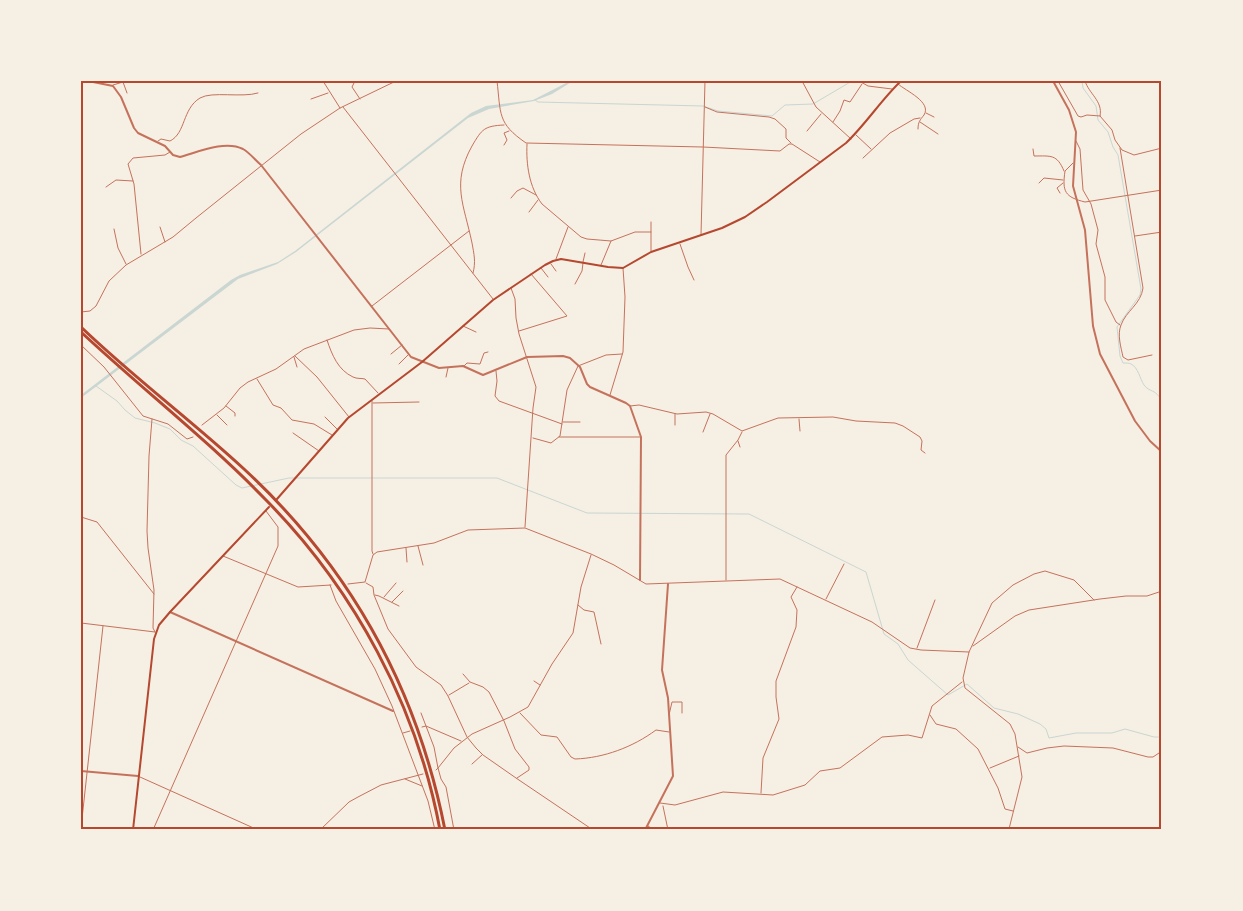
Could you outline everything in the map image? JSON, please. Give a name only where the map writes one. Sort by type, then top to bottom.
[{"type":"highway","points":[[81,327],[274,497],[338,576],[370,626],[396,675],[418,727],[436,784],[445,830]]},
{"type":"highway","points":[[81,332],[251,484],[298,534],[334,580],[365,629],[390,677],[412,729],[424,765],[440,830]]},
{"type":"main road","points":[[274,497],[296,478],[349,417],[422,362],[493,300],[550,262],[566,260],[623,268],[651,252],[701,236],[745,217],[851,139],[892,89],[901,81]]},
{"type":"main road","points":[[132,830],[156,632],[170,612],[269,507]]},
{"type":"street","points":[[88,81],[112,86],[123,82],[127,93]]},
{"type":"street","points":[[323,81],[340,108]]},
{"type":"street","points":[[81,312],[90,311],[96,306],[109,281],[126,265],[180,233],[261,165],[302,134],[340,108],[396,81]]},
{"type":"street","points":[[497,81],[500,110],[505,124],[527,143],[703,147],[780,151],[789,144],[792,144]]},
{"type":"street","points":[[701,236],[705,81]]},
{"type":"street","points":[[802,81],[816,107],[851,139]]},
{"type":"street","points":[[1053,81],[1074,123],[1076,141],[1072,186],[1085,230],[1093,326],[1100,354],[1135,421],[1146,437],[1162,452]]},
{"type":"street","points":[[1058,81],[1075,113],[1079,116]]},
{"type":"street","points":[[1085,81],[1087,88],[1098,101],[1101,108],[1099,116]]},
{"type":"street","points":[[354,82],[352,87],[360,99]]},
{"type":"street","points":[[833,122],[844,100],[850,102],[861,83],[892,89]]},
{"type":"street","points":[[898,84],[921,100],[925,106],[925,112],[920,120],[918,129]]},
{"type":"street","points":[[112,86],[121,97],[138,133],[165,146],[175,156],[180,157],[222,146],[240,148],[248,153],[261,165],[411,357],[439,368],[448,368],[463,366],[467,363],[480,364],[484,353],[488,352]]},
{"type":"street","points":[[311,99],[329,92]]},
{"type":"street","points":[[157,142],[161,139],[170,141],[174,138],[183,124],[188,109],[202,97],[210,95],[247,96],[258,93]]},
{"type":"street","points":[[343,107],[493,300]]},
{"type":"street","points":[[704,107],[717,112],[773,118],[786,129],[786,138],[792,144],[820,162]]},
{"type":"street","points":[[925,112],[934,117]]},
{"type":"street","points":[[807,131],[822,113]]},
{"type":"street","points":[[1074,123],[1079,116],[1099,116],[1112,130],[1120,148],[1125,195],[1135,236],[1143,290],[1139,301],[1119,324]]},
{"type":"street","points":[[863,158],[890,133],[914,119],[920,120],[938,134]]},
{"type":"street","points":[[473,274],[475,262],[460,187],[464,162],[476,139],[485,127],[505,124]]},
{"type":"street","points":[[504,145],[507,140],[504,133],[510,130]]},
{"type":"street","points":[[856,134],[871,149]]},
{"type":"street","points":[[1076,141],[1080,149],[1083,190],[1090,201],[1098,230],[1096,244],[1105,277],[1106,305],[1119,324],[1119,336],[1124,359],[1128,360],[1152,355]]},
{"type":"street","points":[[527,143],[528,168],[539,200],[584,239],[611,241],[635,232],[651,232]]},
{"type":"street","points":[[1120,148],[1134,154],[1162,148]]},
{"type":"street","points":[[1033,149],[1034,156],[1049,156],[1061,162],[1066,192],[1071,198],[1076,200],[1085,202],[1162,190]]},
{"type":"street","points":[[141,255],[133,181],[128,166],[133,158],[165,155],[170,152]]},
{"type":"street","points":[[1064,171],[1073,163]]},
{"type":"street","points":[[1039,183],[1044,178],[1063,181]]},
{"type":"street","points":[[106,187],[116,180],[133,181]]},
{"type":"street","points":[[1060,193],[1057,188],[1063,181]]},
{"type":"street","points":[[511,198],[523,188],[537,196]]},
{"type":"street","points":[[529,212],[539,200]]},
{"type":"street","points":[[651,222],[651,252]]},
{"type":"street","points":[[160,227],[165,242]]},
{"type":"street","points":[[556,260],[568,227]]},
{"type":"street","points":[[114,229],[117,245],[126,265]]},
{"type":"street","points":[[372,307],[469,231]]},
{"type":"street","points":[[1135,236],[1162,232]]},
{"type":"street","points":[[601,266],[611,241]]},
{"type":"street","points":[[679,243],[694,280]]},
{"type":"street","points":[[575,284],[582,271],[585,254]]},
{"type":"street","points":[[550,262],[556,271]]},
{"type":"street","points":[[541,268],[548,277]]},
{"type":"street","points":[[609,396],[622,354],[625,297],[623,268]]},
{"type":"street","points":[[519,332],[568,316],[532,274]]},
{"type":"street","points":[[511,288],[515,299],[519,332],[536,387],[525,528]]},
{"type":"street","points":[[463,326],[476,332]]},
{"type":"street","points":[[202,425],[217,415],[240,388],[276,369],[304,349],[362,329],[389,329]]},
{"type":"street","points":[[327,340],[339,366],[354,378],[365,379],[380,394]]},
{"type":"street","points":[[81,345],[111,376],[142,416],[168,424],[187,439],[193,437]]},
{"type":"street","points":[[391,354],[402,345]]},
{"type":"street","points":[[399,364],[409,354]]},
{"type":"street","points":[[559,437],[567,390],[578,366],[606,355],[622,354]]},
{"type":"street","points":[[294,356],[297,367]]},
{"type":"street","points":[[294,356],[318,377],[349,417]]},
{"type":"street","points":[[463,366],[483,375],[527,358],[563,356],[570,358],[578,366],[587,384],[630,406],[641,437],[640,580]]},
{"type":"street","points":[[446,377],[448,368]]},
{"type":"street","points":[[496,370],[495,394],[496,398],[502,402],[562,423],[580,422]]},
{"type":"street","points":[[256,378],[273,405],[281,408],[292,420],[314,424],[332,435]]},
{"type":"street","points":[[365,582],[374,554],[372,551],[372,401],[419,402]]},
{"type":"street","points":[[630,406],[639,405],[676,414],[710,413],[742,431]]},
{"type":"street","points":[[226,406],[235,413],[235,416]]},
{"type":"street","points":[[703,432],[710,413]]},
{"type":"street","points":[[674,425],[676,414]]},
{"type":"street","points":[[217,415],[227,425]]},
{"type":"street","points":[[726,581],[726,455],[738,440],[742,431],[778,418],[825,416],[856,421],[895,423],[920,437],[922,441],[921,450],[925,453]]},
{"type":"street","points":[[326,417],[337,429]]},
{"type":"street","points":[[800,418],[800,431]]},
{"type":"street","points":[[152,419],[147,530],[154,595],[153,628],[156,632]]},
{"type":"street","points":[[293,434],[318,452]]},
{"type":"street","points":[[532,438],[551,443],[559,437],[641,437]]},
{"type":"street","points":[[738,440],[740,447]]},
{"type":"street","points":[[153,830],[278,546],[278,527],[265,511]]},
{"type":"street","points":[[81,517],[97,522],[154,595]]},
{"type":"street","points":[[374,554],[383,550],[438,542],[468,530],[525,528],[614,564],[649,585],[775,579],[798,586],[872,622],[905,646],[917,649],[969,652]]},
{"type":"street","points":[[418,546],[423,565]]},
{"type":"street","points":[[406,547],[407,562]]},
{"type":"street","points":[[436,770],[467,737],[528,707],[552,664],[573,633],[585,573],[591,554]]},
{"type":"street","points":[[222,556],[298,587],[330,585],[336,601],[375,669],[403,733],[435,830]]},
{"type":"street","points":[[826,600],[844,564]]},
{"type":"street","points":[[1010,830],[1022,777],[1018,746],[1013,727],[965,688],[963,682],[969,652],[992,603],[1014,585],[1042,571],[1074,580],[1094,600]]},
{"type":"street","points":[[348,584],[365,582],[372,585],[374,595],[388,629],[416,667],[441,685],[467,737],[483,755],[593,830]]},
{"type":"street","points":[[383,598],[396,583]]},
{"type":"street","points":[[645,830],[673,776],[668,698],[662,670],[668,584]]},
{"type":"street","points":[[761,795],[763,758],[779,719],[776,681],[796,627],[796,610],[791,597],[798,586]]},
{"type":"street","points":[[392,602],[404,591]]},
{"type":"street","points":[[972,647],[1016,616],[1029,610],[1126,596],[1147,596],[1162,591]]},
{"type":"street","points":[[374,595],[399,606]]},
{"type":"street","points":[[917,649],[935,600]]},
{"type":"street","points":[[578,605],[584,610],[594,612],[601,644]]},
{"type":"street","points":[[170,612],[393,711]]},
{"type":"street","points":[[81,623],[156,632]]},
{"type":"street","points":[[81,828],[103,626]]},
{"type":"street","points":[[463,674],[470,682],[483,687],[489,692],[516,749],[530,768],[516,778]]},
{"type":"street","points":[[534,681],[541,685]]},
{"type":"street","points":[[448,696],[470,682]]},
{"type":"street","points":[[660,804],[675,805],[723,792],[774,795],[800,788],[820,771],[840,768],[882,737],[908,735],[922,738],[932,706],[963,682]]},
{"type":"street","points":[[669,715],[672,702],[682,702],[682,713]]},
{"type":"street","points":[[421,712],[434,746],[441,779],[446,787],[454,830]]},
{"type":"street","points":[[520,712],[541,735],[557,737],[571,758],[575,759],[594,757],[622,749],[656,730],[669,732]]},
{"type":"street","points":[[930,714],[936,724],[956,730],[976,747],[989,768],[1005,809],[1013,811]]},
{"type":"street","points":[[422,727],[426,726],[462,741]]},
{"type":"street","points":[[403,733],[410,731]]},
{"type":"street","points":[[1018,746],[1027,753],[1059,746],[1113,748],[1148,757],[1153,757],[1162,751]]},
{"type":"street","points":[[472,764],[483,755]]},
{"type":"street","points":[[989,768],[1019,756]]},
{"type":"street","points":[[81,771],[138,776],[258,830]]},
{"type":"street","points":[[320,830],[358,796],[381,785],[422,774]]},
{"type":"street","points":[[405,779],[422,786]]},
{"type":"street","points":[[663,805],[668,830]]},
{"type":"street","points":[[648,825],[654,830]]},
{"type":"shaded area","points":[[573,81],[552,94],[534,101],[489,109],[468,118],[296,252],[277,264],[238,279],[81,398],[81,395],[231,280],[278,262],[295,251],[471,113],[486,106],[533,100]]},
{"type":"waterway","points":[[535,100],[538,102],[703,106],[718,111],[772,116],[785,105],[813,104],[852,81]]},
{"type":"waterway","points":[[1082,81],[1083,88],[1096,106],[1098,120],[1108,132],[1118,155],[1141,289],[1140,295],[1117,327],[1120,356],[1123,363],[1130,363],[1137,370],[1144,385],[1155,392],[1162,401]]},
{"type":"waterway","points":[[96,386],[117,401],[135,418],[170,429],[181,440],[193,446],[236,485],[242,488],[289,478],[497,478],[587,513],[749,514],[866,572],[884,634],[898,644],[908,660],[948,695],[967,684],[994,708],[1018,714],[1040,724],[1046,729],[1049,738],[1076,733],[1112,733],[1125,729],[1154,737],[1162,737]]}]
